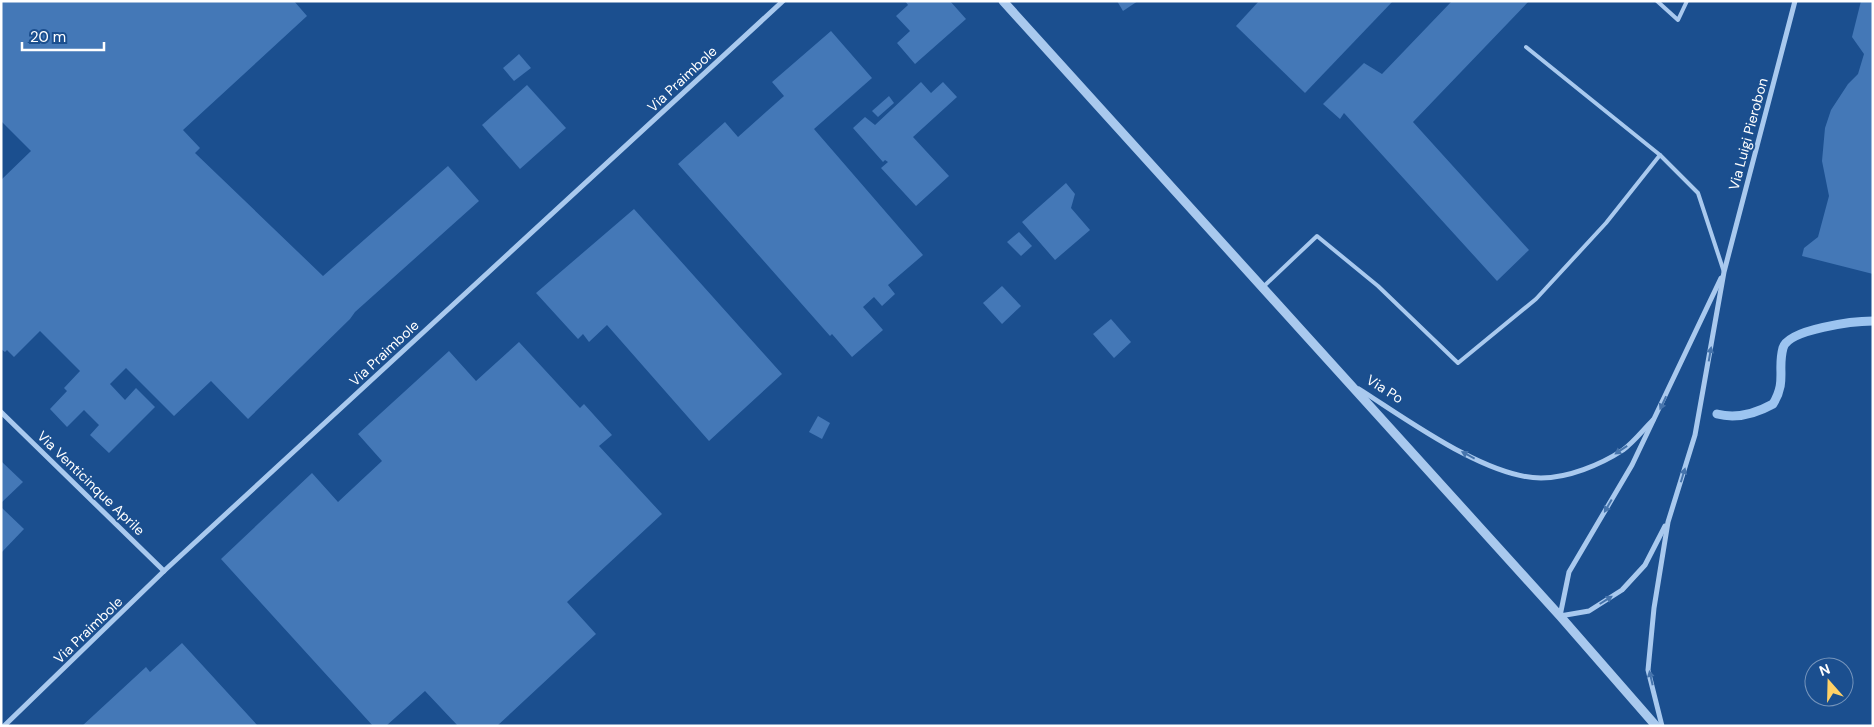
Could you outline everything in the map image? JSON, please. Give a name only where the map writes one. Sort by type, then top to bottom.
[{"type":"street","name":"Via Praimbole","points":[[4,726],[164,571],[783,1]]},
{"type":"street","points":[[1003,1],[1350,383]]},
{"type":"street","name":"Via Luigi Pierobon","points":[[1668,522],[1695,435],[1724,272],[1795,1]]},
{"type":"street","name":"Via Luigi Pierobon","points":[[1670,389],[1724,272]]},
{"type":"street","name":"Via Po","points":[[1350,383],[1422,429],[1480,461],[1512,473],[1541,478],[1574,473],[1604,460],[1624,449],[1656,417]]},
{"type":"street","name":"Via Po","points":[[1350,383],[1560,616]]},
{"type":"street","name":"Via Po","points":[[1560,616],[1569,572],[1632,465],[1670,389]]},
{"type":"street","name":"Via Venticinque Aprile","points":[[1,412],[164,571]]},
{"type":"street","points":[[1560,616],[1589,611],[1622,590],[1645,564],[1668,522]]},
{"type":"street","points":[[1662,726],[1648,670],[1654,608],[1668,522]]},
{"type":"street","points":[[1560,616],[1656,726]]},
{"type":"lane","points":[[1657,1],[1678,20],[1688,1]]},
{"type":"lane","points":[[1526,47],[1660,155],[1698,193],[1724,272]]},
{"type":"lane","points":[[1263,287],[1317,236],[1378,286],[1458,363],[1536,298],[1606,223],[1660,155]]},
{"type":"building","points":[[1,1],[294,1],[307,16],[183,130],[200,148],[195,153],[323,276],[448,166],[479,201],[355,312],[248,419],[211,381],[174,416],[126,368],[110,384],[125,400],[136,388],[155,407],[109,453],[90,435],[99,425],[84,410],[67,427],[50,409],[67,391],[64,388],[80,371],[40,331],[14,357],[7,350],[5,352],[1,349],[1,180],[31,151],[1,121]]},
{"type":"building","points":[[905,1],[950,1],[966,19],[915,64],[897,43],[910,31],[896,16],[908,5]]},
{"type":"building","points":[[1117,1],[1138,1],[1123,11]]},
{"type":"building","points":[[1259,1],[1393,1],[1305,93],[1236,26]]},
{"type":"building","points":[[1452,1],[1529,1],[1413,122],[1529,250],[1497,281],[1344,113],[1340,119],[1323,104],[1364,63],[1382,74]]},
{"type":"building","points":[[1861,1],[1873,1],[1873,274],[1802,256],[1804,248],[1818,237],[1829,196],[1822,161],[1825,128],[1831,110],[1848,84],[1858,74],[1864,54],[1852,37]]},
{"type":"building","points":[[831,31],[872,78],[814,129],[923,255],[888,285],[895,294],[882,306],[874,297],[863,307],[883,330],[852,357],[832,334],[830,336],[678,164],[725,122],[738,137],[784,96],[772,82]]},
{"type":"building","points":[[519,54],[531,68],[514,81],[503,68]]},
{"type":"building","points":[[921,82],[931,93],[943,82],[957,97],[913,137],[949,176],[916,206],[881,168],[888,162],[885,160],[883,162],[853,128],[865,117],[875,125]]},
{"type":"building","points":[[527,85],[566,128],[520,169],[482,125]]},
{"type":"building","points":[[889,96],[894,103],[878,117],[872,111]]},
{"type":"building","points":[[1066,183],[1075,194],[1071,208],[1090,230],[1055,260],[1022,222]]},
{"type":"building","points":[[634,209],[782,374],[709,441],[607,325],[589,342],[583,334],[578,339],[536,293]]},
{"type":"building","points":[[1019,232],[1032,246],[1021,256],[1007,242]]},
{"type":"building","points":[[1002,286],[1021,306],[1002,324],[983,303]]},
{"type":"building","points":[[1111,319],[1131,342],[1114,358],[1093,334]]},
{"type":"building","points":[[519,342],[580,408],[584,404],[612,435],[599,446],[662,514],[567,602],[596,634],[497,726],[458,726],[425,691],[386,726],[373,726],[221,559],[312,473],[338,502],[382,461],[358,434],[449,351],[476,381]]},
{"type":"building","points":[[818,416],[830,423],[822,439],[809,432]]},
{"type":"building","points":[[1,461],[23,482],[1,503]]},
{"type":"building","points":[[1,509],[24,529],[1,553]]},
{"type":"building","points":[[182,643],[258,726],[82,726],[146,667],[150,672]]},
{"type":"waterway","points":[[1717,414],[1745,415],[1773,404],[1780,389],[1781,356],[1783,348],[1788,341],[1823,327],[1873,321]]}]
